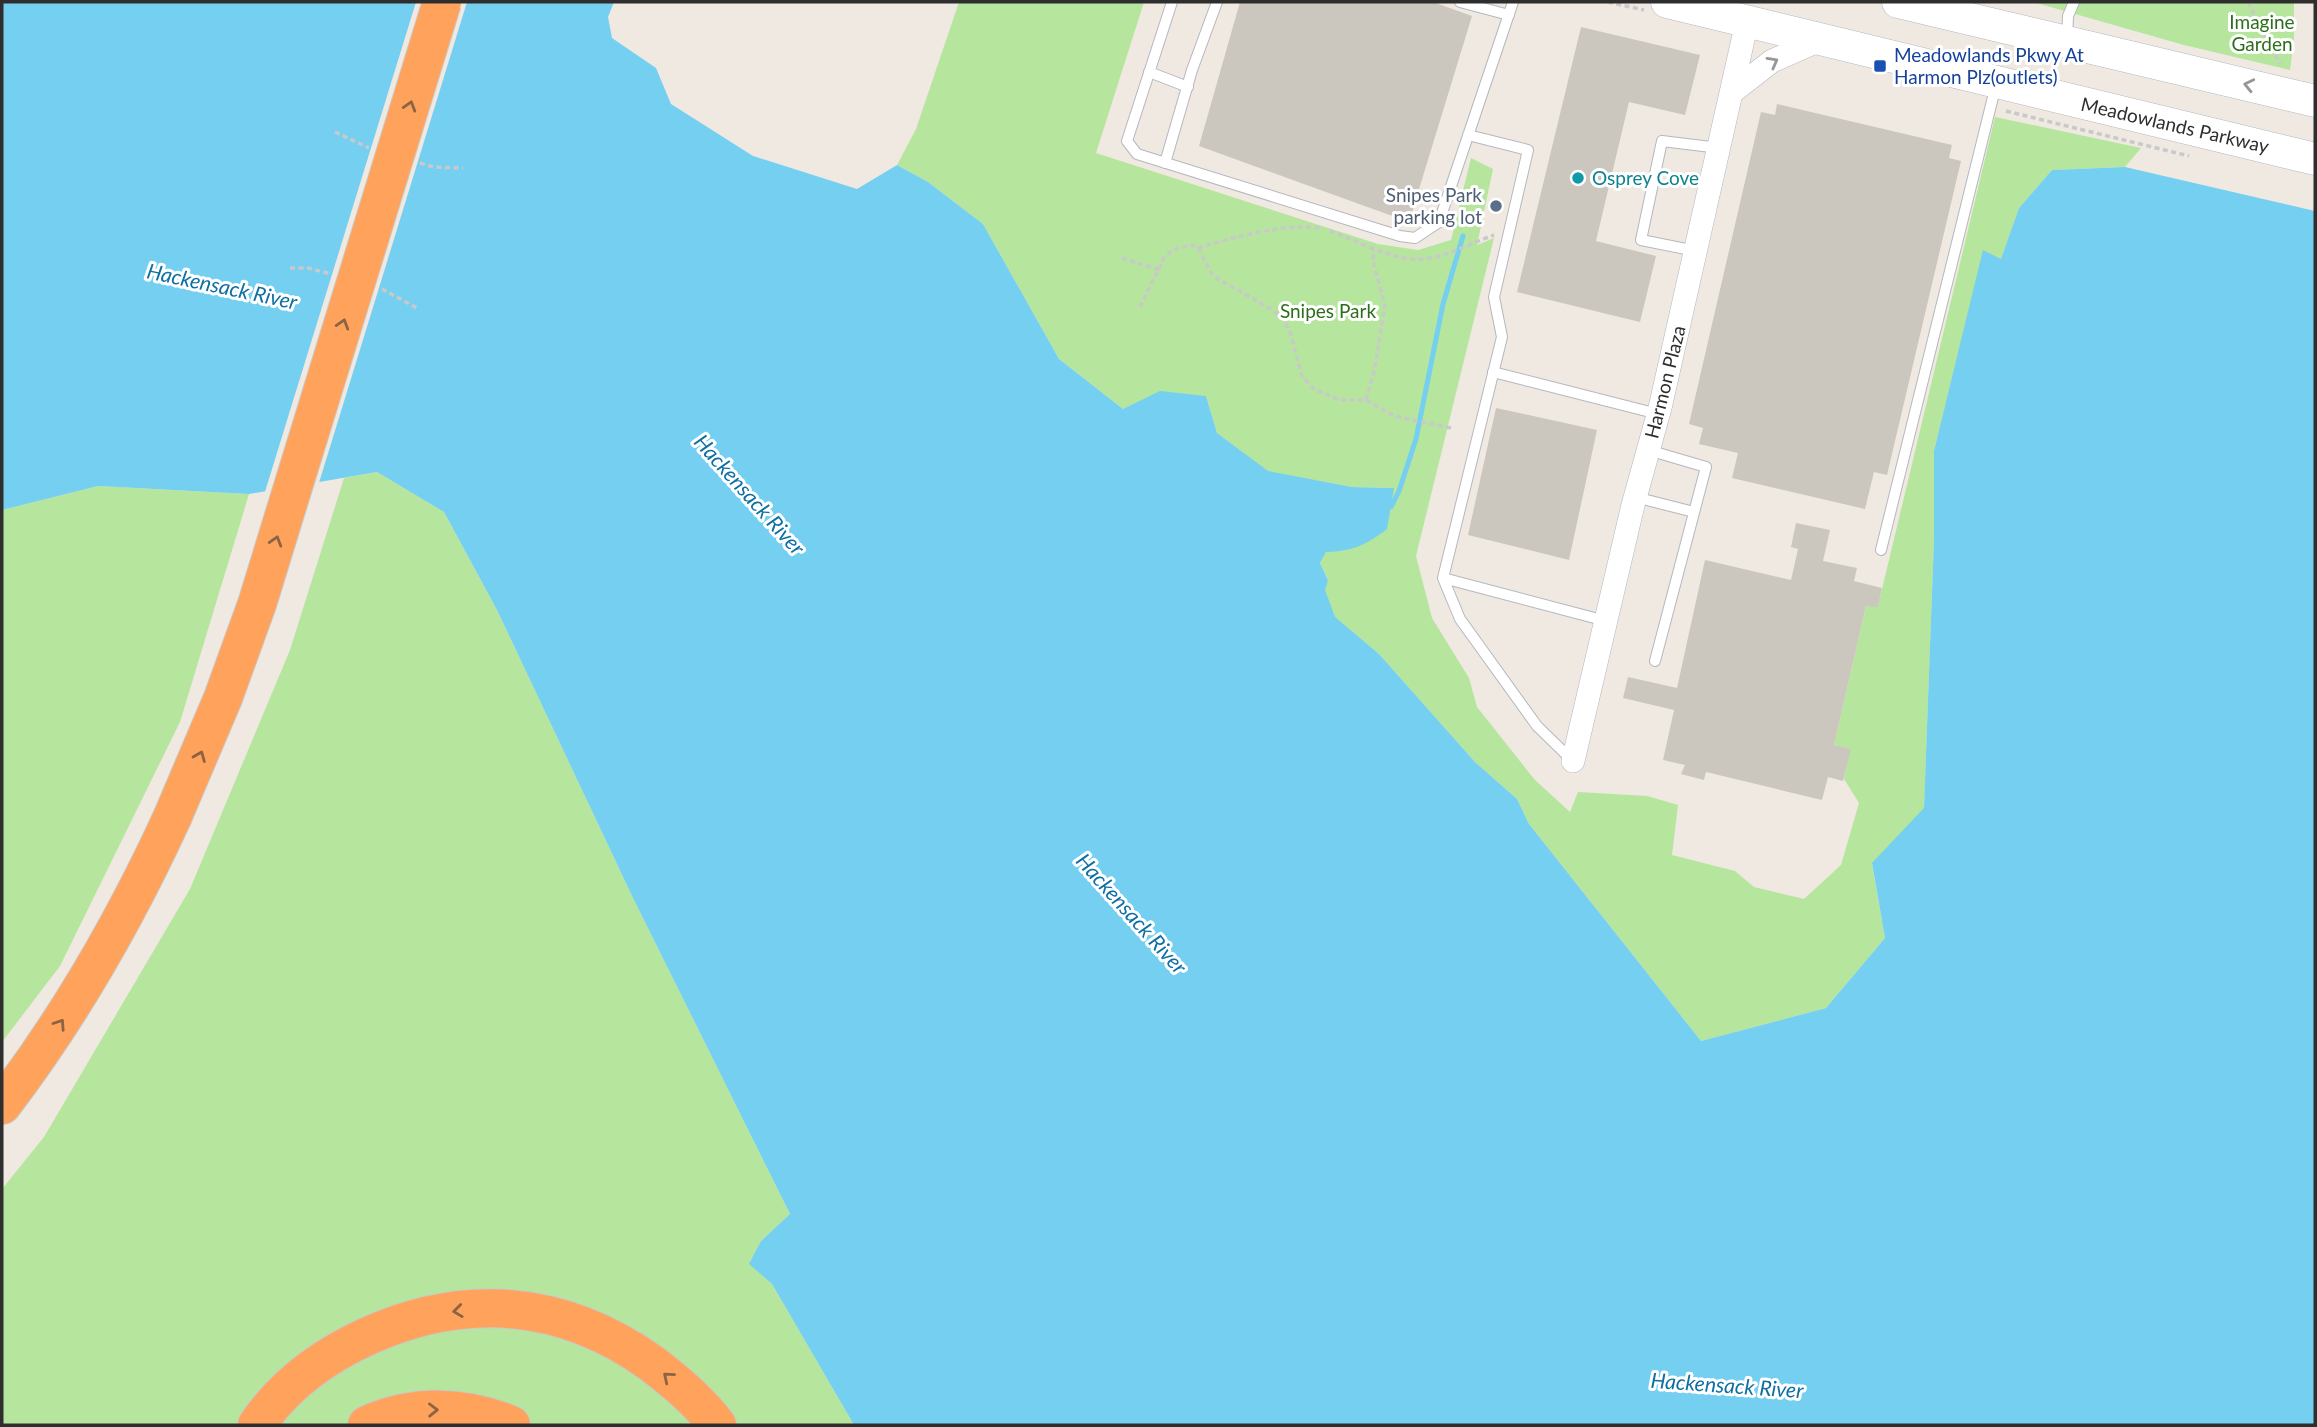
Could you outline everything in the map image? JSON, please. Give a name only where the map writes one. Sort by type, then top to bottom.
[{"type":"highway","points":[[2,1105],[38,1056],[93,971],[126,912],[172,818],[223,698],[253,614],[442,2]]},
{"type":"highway","points":[[257,1425],[290,1386],[320,1362],[352,1344],[422,1316],[502,1308],[538,1312],[577,1322],[625,1345],[667,1375],[708,1413],[717,1425]]},
{"type":"highway","points":[[367,1425],[403,1413],[433,1409],[477,1414],[511,1425]]},
{"type":"main road","name":"Meadowlands Parkway","points":[[1667,2],[1750,12],[1820,40],[2315,159]]},
{"type":"main road","points":[[1898,2],[1971,15],[2067,42],[2315,101]]},
{"type":"street","name":"Harmon Plaza","points":[[1573,761],[1635,497],[1658,414],[1750,12]]},
{"type":"street","points":[[1731,93],[1772,61],[1820,40]]},
{"type":"lane","points":[[1172,2],[1126,141],[1137,154],[1384,231],[1415,238],[1439,222],[1513,2]]},
{"type":"lane","points":[[1165,163],[1217,2]]},
{"type":"lane","points":[[1460,2],[1509,15]]},
{"type":"lane","points":[[2067,42],[2068,16],[2074,2]]},
{"type":"lane","points":[[1149,72],[1188,87]]},
{"type":"lane","points":[[1881,550],[1997,82]]},
{"type":"lane","points":[[1468,135],[1528,150],[1494,297],[1502,337],[1443,578],[1460,618],[1475,640],[1537,726],[1573,761]]},
{"type":"lane","points":[[1696,251],[1641,240],[1662,141],[1719,148]]},
{"type":"lane","points":[[1493,373],[1658,414]]},
{"type":"lane","points":[[1648,450],[1706,467],[1655,661]]},
{"type":"lane","points":[[1635,497],[1694,512]]},
{"type":"lane","points":[[1443,578],[1606,621]]},
{"type":"path","points":[[2248,2],[2280,64]]},
{"type":"path","points":[[1198,248],[1246,234],[1289,228],[1320,228],[1373,249],[1411,259],[1443,255],[1479,240]]},
{"type":"path","points":[[1366,400],[1376,368],[1385,305],[1374,265],[1373,249],[1378,244]]},
{"type":"path","points":[[1140,307],[1165,256],[1173,250],[1191,245],[1198,248],[1213,276],[1273,310],[1282,319],[1289,329],[1301,376],[1314,389],[1339,400],[1366,400],[1399,417],[1451,428]]},
{"type":"path","points":[[1122,258],[1160,270]]},
{"type":"green space","name":"Snipes Park","points":[[959,2],[1144,2],[1096,153],[1378,244],[1418,250],[1451,240],[1471,158],[1493,169],[1477,245],[1494,238],[1416,556],[1432,618],[1469,678],[1477,707],[1535,780],[1570,812],[1578,792],[1647,796],[1678,805],[1672,855],[1735,871],[1754,887],[1804,899],[1841,865],[1859,803],[1844,779],[1850,749],[1834,745],[1866,606],[1878,606],[1995,117],[2141,148],[2125,167],[2052,170],[2019,208],[2001,260],[1984,251],[1934,451],[1934,539],[1924,809],[1872,864],[1885,938],[1826,1008],[1701,1041],[1529,824],[1517,799],[1475,762],[1379,654],[1335,618],[1324,590],[1328,579],[1320,563],[1326,551],[1342,551],[1394,488],[1352,487],[1268,472],[1217,433],[1206,396],[1160,392],[1123,409],[1059,359],[983,224],[928,182],[897,165],[916,129]]},
{"type":"green space","name":"Imagine Garden","points":[[2033,2],[2294,2],[2294,38],[2290,70],[2184,45]]},
{"type":"green space","points":[[377,472],[444,512],[497,610],[633,898],[790,1214],[761,1241],[750,1264],[772,1284],[854,1425],[2,1425],[2,1189],[44,1137],[190,889],[290,650],[344,478]]},
{"type":"green space","points":[[98,486],[249,494],[180,722],[60,966],[2,1042],[2,510]]},
{"type":"water","name":"Hackensack River","points":[[2,2],[614,2],[608,17],[612,38],[656,68],[671,104],[753,156],[857,189],[897,165],[928,182],[983,224],[1059,359],[1123,409],[1160,391],[1206,396],[1217,433],[1268,471],[1352,487],[1394,488],[1387,529],[1359,546],[1326,552],[1320,563],[1328,580],[1325,590],[1335,617],[1379,654],[1475,762],[1517,799],[1529,824],[1701,1041],[1826,1008],[1885,938],[1872,863],[1924,808],[1934,539],[1934,451],[1983,250],[2001,259],[2019,208],[2052,170],[2125,167],[2315,211],[2315,1425],[854,1425],[772,1284],[749,1264],[761,1241],[790,1214],[633,898],[497,610],[444,512],[377,472],[249,494],[98,486],[2,510]]},
{"type":"pier","points":[[416,2],[467,2],[318,486],[264,495]]},
{"type":"building","points":[[1240,2],[1433,2],[1472,16],[1409,222],[1199,146]]},
{"type":"building","name":"Osprey Cove","points":[[1581,27],[1700,55],[1685,115],[1629,102],[1596,241],[1656,256],[1640,322],[1517,292]]},
{"type":"building","points":[[1777,104],[1952,145],[1949,158],[1961,161],[1887,475],[1874,472],[1865,509],[1732,478],[1738,453],[1699,444],[1703,428],[1689,424],[1761,112],[1775,115]]},
{"type":"building","points":[[1496,408],[1597,430],[1569,560],[1468,535]]},
{"type":"building","points":[[1796,523],[1830,530],[1823,561],[1857,568],[1854,581],[1882,588],[1878,607],[1866,606],[1834,745],[1851,749],[1843,781],[1828,777],[1822,800],[1706,772],[1704,780],[1681,774],[1685,765],[1663,760],[1674,710],[1623,698],[1628,677],[1677,688],[1705,560],[1791,580],[1798,549],[1791,547]]},
{"type":"waterway","points":[[1391,507],[1416,439],[1443,304],[1463,236]]},
{"type":"place","name":"Meadowlands Pkwy At Harmon Plz(outlets)","points":[[1880,66]]},
{"type":"place","name":"Osprey Cove","points":[[1578,178]]},
{"type":"place","name":"Snipes Park parking lot","points":[[1496,206]]}]
